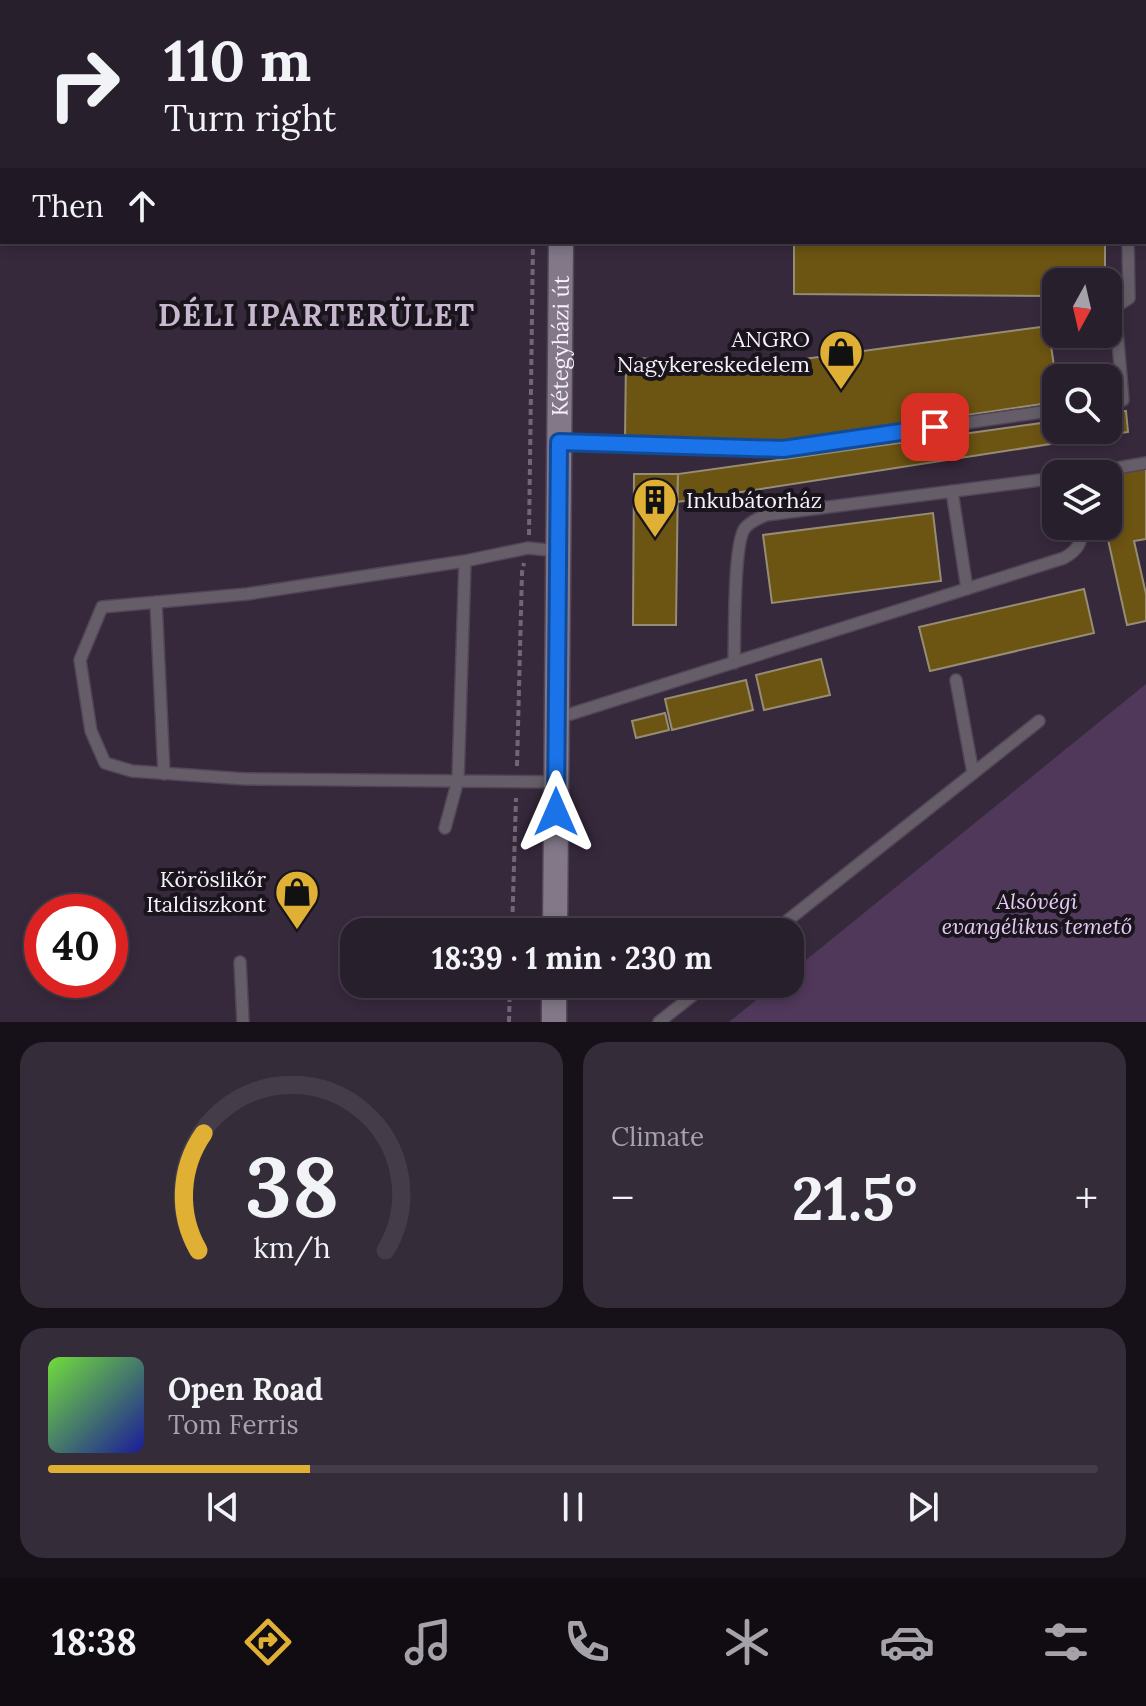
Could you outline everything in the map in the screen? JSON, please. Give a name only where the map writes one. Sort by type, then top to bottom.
[{"type":"street","name":"Kétegyházi út","points":[[555,918],[561,244]]},
{"type":"street","points":[[554,998],[554,1022]]},
{"type":"lane","points":[[1120,364],[1115,307],[1129,298],[1128,244]]},
{"type":"lane","points":[[559,442],[783,449],[1042,412]]},
{"type":"lane","points":[[1122,467],[1146,463]]},
{"type":"lane","points":[[734,663],[740,538],[744,528],[754,520],[766,515],[1042,480]]},
{"type":"lane","points":[[952,491],[967,589]]},
{"type":"lane","points":[[557,718],[1064,558],[1079,546],[1081,540]]},
{"type":"lane","points":[[557,782],[246,779],[132,771],[105,763],[91,731],[80,660],[102,607],[247,594],[465,561],[528,548],[558,551]]},
{"type":"lane","points":[[445,828],[458,780],[465,561]]},
{"type":"lane","points":[[156,602],[164,774]]},
{"type":"lane","points":[[956,680],[973,773]]},
{"type":"lane","points":[[791,918],[1039,721]]},
{"type":"lane","points":[[240,962],[243,1022]]},
{"type":"lane","points":[[659,1022],[689,998]]},
{"type":"path","points":[[512,918],[522,572],[528,548],[533,244]]},
{"type":"path","points":[[509,1022],[510,998]]},
{"type":"green space","name":"Alsóvégi evangélikus temető","points":[[1146,684],[1146,1022],[729,1022],[759,998],[804,998],[804,962]]},
{"type":"building","points":[[794,244],[1105,244],[1105,268],[1042,268],[1042,296],[794,294]]},
{"type":"building","name":"ANGRO Nagykereskedelem","points":[[1042,327],[1042,348],[1051,348],[1054,364],[1042,364],[1042,404],[784,442],[625,439],[626,358],[782,362]]},
{"type":"building","points":[[1126,411],[1128,432],[1122,433],[1122,412]]},
{"type":"building","points":[[1042,423],[1042,444],[1051,444],[677,502],[678,474]]},
{"type":"building","points":[[1146,467],[1146,539],[1134,541],[1146,594],[1146,621],[1127,625],[1108,540],[1122,540],[1122,472]]},
{"type":"building","name":"Inkubátorház","points":[[634,474],[678,474],[676,625],[633,625]]},
{"type":"building","points":[[933,513],[941,581],[772,603],[763,535]]},
{"type":"building","points":[[1084,589],[1094,633],[930,671],[919,627]]},
{"type":"building","points":[[821,659],[830,695],[764,710],[756,675]]},
{"type":"building","points":[[746,680],[753,710],[672,730],[665,699]]},
{"type":"building","points":[[665,713],[669,730],[636,738],[632,721]]},
{"type":"place","name":"ANGRO Nagykereskedelem","points":[[841,391]]},
{"type":"place","name":"Inkubátorház","points":[[655,539]]},
{"type":"place","name":"Köröslikőr Italdiszkont","points":[[297,931]]},
{"type":"district","name":"DÉLI IPARTERÜLET","points":[[317,315]]},
{"type":"route","points":[[556,812],[559,442],[783,449],[935,427]]}]
